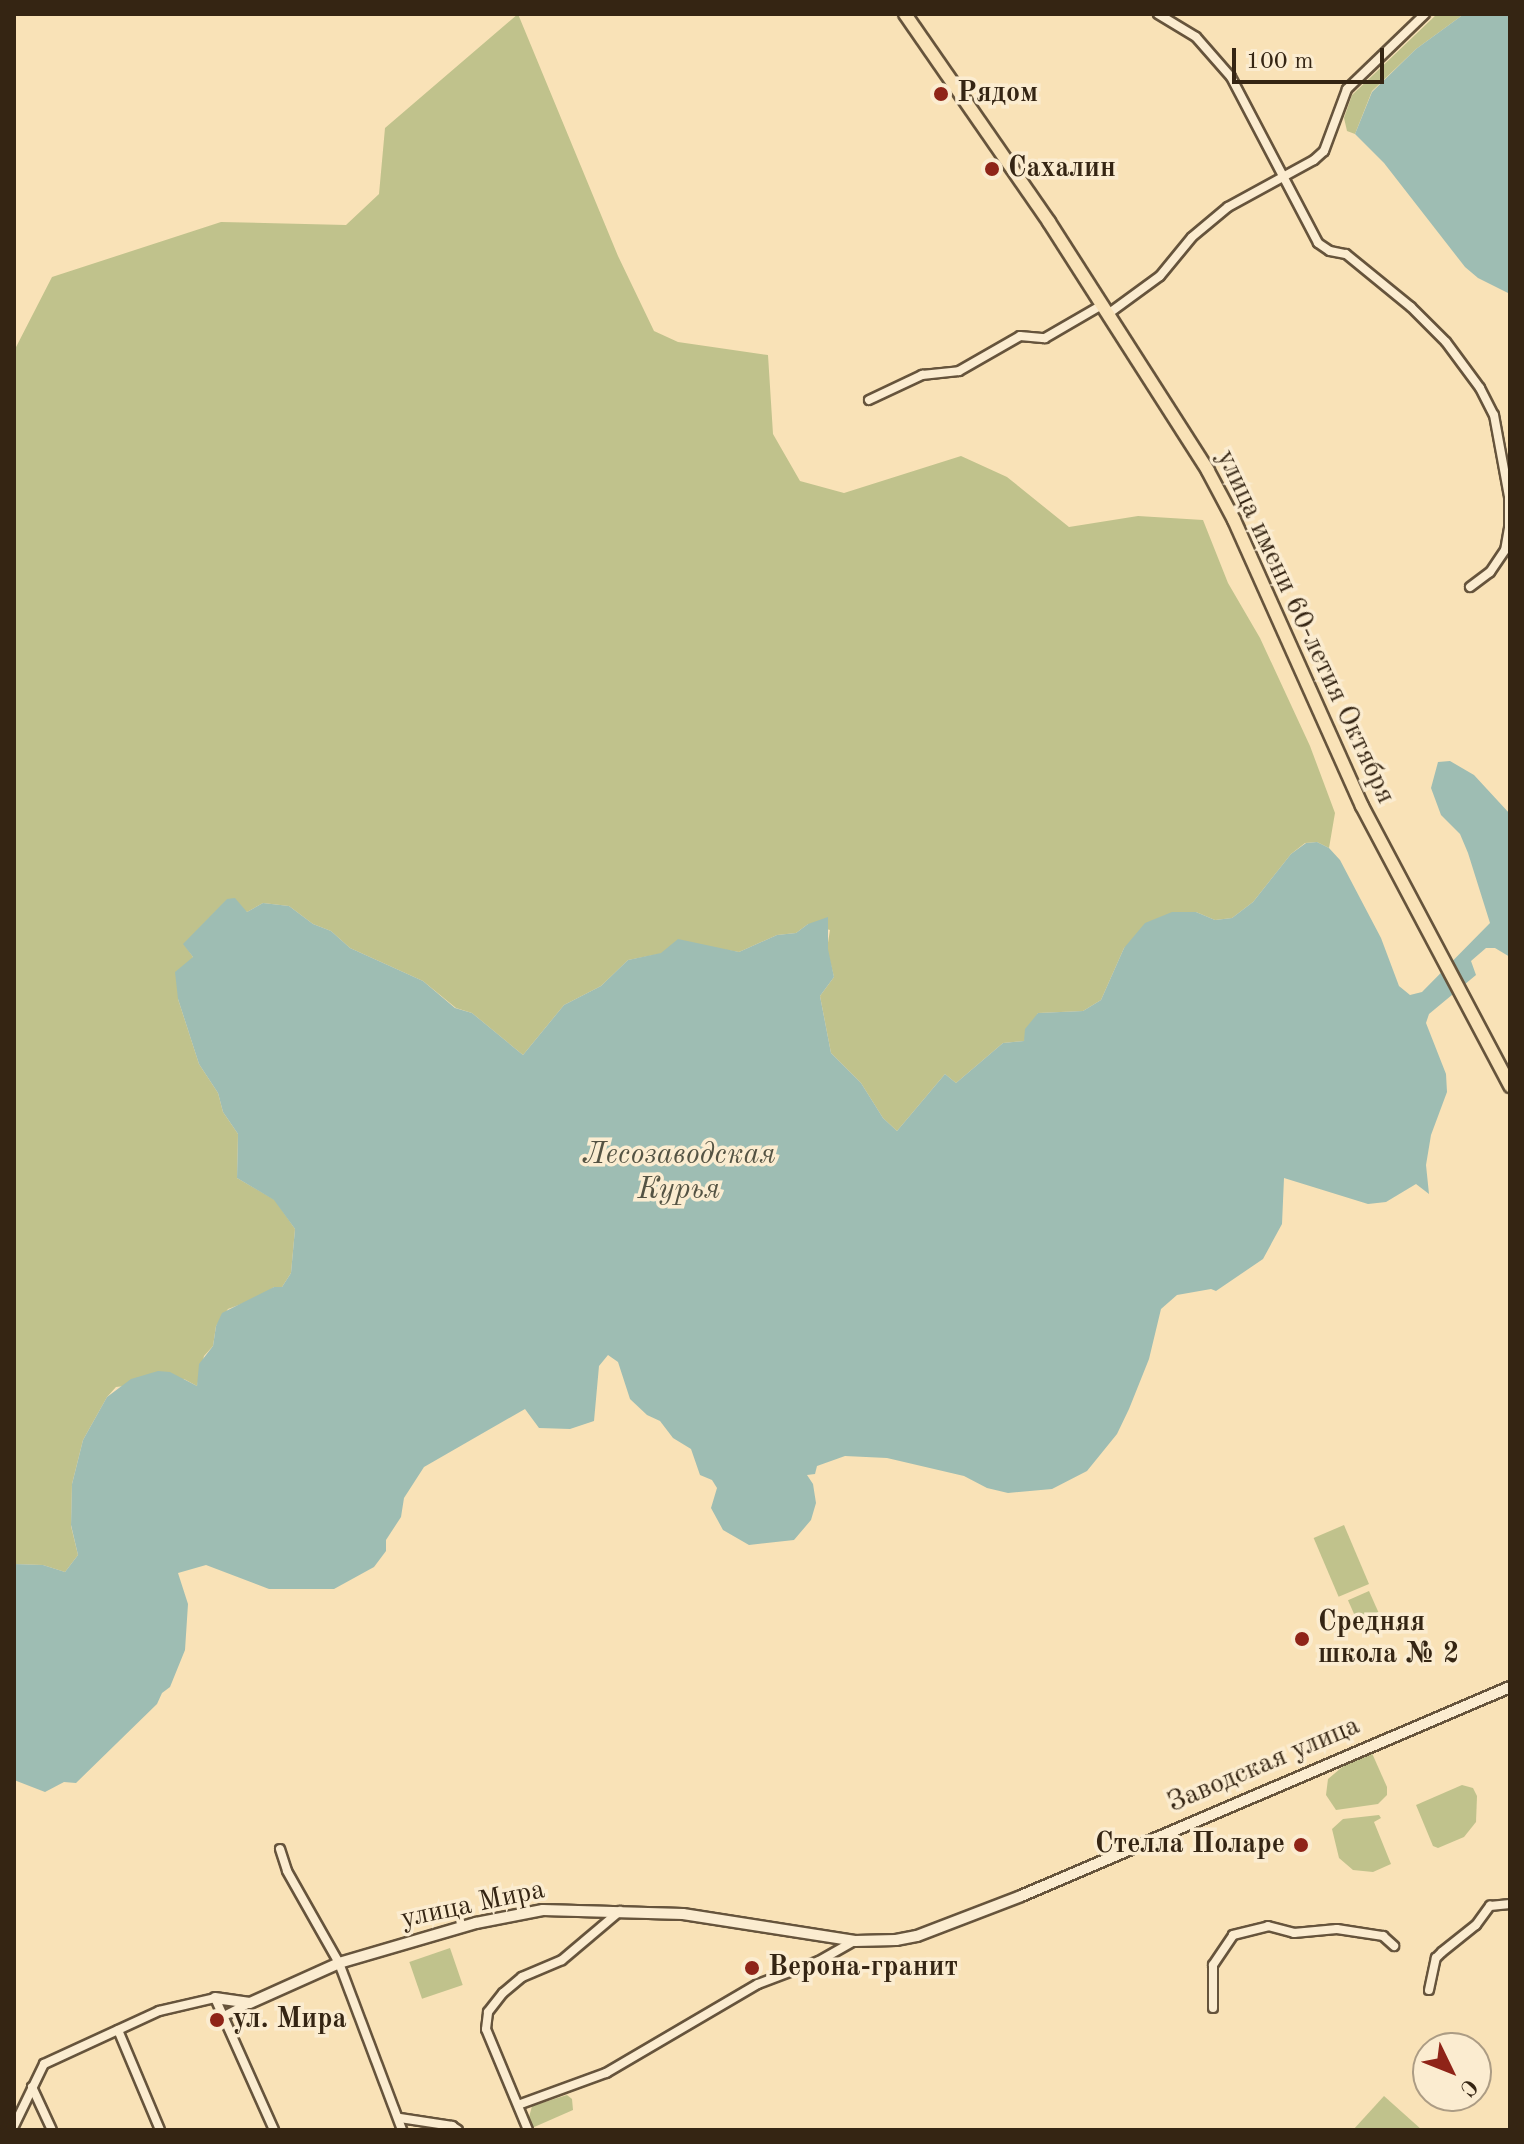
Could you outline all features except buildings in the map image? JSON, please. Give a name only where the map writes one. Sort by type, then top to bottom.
[{"type":"main road","name":"улица имени 60-летия Октября","points":[[905,14],[1193,445],[1234,520],[1362,806],[1510,1086]]},
{"type":"street","points":[[1158,14],[1196,37],[1231,77],[1318,243],[1330,251],[1346,254],[1419,316],[1455,354],[1480,388],[1494,415],[1509,497],[1509,528],[1505,550],[1490,572],[1470,587]]},
{"type":"street","points":[[869,400],[922,375],[959,371],[1020,336],[1045,338],[1105,310],[1160,276],[1192,237],[1228,207],[1324,151],[1347,89],[1425,14]]},
{"type":"street","name":"Заводская улица","points":[[855,1941],[906,1938],[979,1913],[1510,1687]]},
{"type":"street","points":[[280,1849],[287,1871],[339,1963],[402,2130]]},
{"type":"street","points":[[1429,1990],[1436,1958],[1476,1925],[1490,1906],[1510,1904]]},
{"type":"street","name":"улица Мира","points":[[250,2003],[339,1963],[476,1923],[543,1910],[683,1914],[855,1941]]},
{"type":"street","points":[[528,2130],[486,2029],[488,2012],[503,1993],[522,1977],[562,1960],[621,1910]]},
{"type":"street","points":[[1213,2008],[1213,1965],[1233,1935],[1268,1926],[1294,1933],[1337,1929],[1383,1936],[1394,1946]]},
{"type":"street","points":[[518,2105],[606,2073],[758,1984],[819,1961],[855,1941]]},
{"type":"street","points":[[14,2126],[44,2064],[159,2011],[215,1998],[250,2003]]},
{"type":"street","points":[[215,1998],[274,2130]]},
{"type":"street","points":[[224,2016],[250,2003]]},
{"type":"street","points":[[118,2030],[160,2130]]},
{"type":"street","points":[[32,2087],[52,2130]]},
{"type":"street","points":[[400,2118],[452,2126],[458,2130]]},
{"type":"green space","points":[[518,14],[618,256],[654,331],[678,342],[768,355],[773,434],[800,481],[844,493],[961,456],[1007,477],[1069,527],[1138,516],[1203,520],[1228,583],[1260,638],[1310,746],[1335,813],[1329,848],[1317,842],[1305,843],[1291,854],[1253,902],[1232,918],[1215,920],[1196,912],[1124,948],[1101,1000],[1083,1011],[1038,1013],[1024,1041],[1003,1043],[956,1083],[945,1074],[897,1131],[883,1118],[861,1083],[831,1053],[820,996],[834,977],[827,949],[830,930],[808,924],[796,933],[777,935],[739,952],[701,946],[628,960],[601,986],[564,1005],[523,1055],[472,1013],[456,1008],[423,981],[350,948],[331,931],[313,924],[289,906],[263,903],[247,912],[227,900],[184,944],[193,957],[178,999],[199,1064],[218,1093],[223,1112],[238,1134],[237,1178],[275,1200],[295,1229],[291,1273],[282,1287],[274,1287],[260,1297],[228,1309],[216,1326],[213,1346],[204,1356],[197,1386],[184,1379],[116,1387],[83,1440],[72,1484],[71,1526],[78,1555],[65,1572],[43,1565],[14,1564],[14,351],[52,277],[221,222],[346,225],[379,194],[385,128]]},
{"type":"green space","points":[[1437,14],[1464,14],[1416,49],[1372,91],[1355,134],[1347,131],[1344,118],[1352,95]]},
{"type":"green space","points":[[1344,1525],[1369,1584],[1339,1597],[1314,1538]]},
{"type":"green space","points":[[1369,1591],[1385,1627],[1364,1636],[1348,1600]]},
{"type":"green space","points":[[1371,1751],[1387,1787],[1387,1795],[1378,1804],[1336,1810],[1326,1795],[1328,1779],[1353,1758]]},
{"type":"green space","points":[[1462,1785],[1473,1788],[1477,1796],[1476,1822],[1464,1837],[1438,1848],[1433,1846],[1416,1805]]},
{"type":"green space","points":[[1379,1815],[1381,1818],[1374,1822],[1391,1864],[1373,1872],[1353,1870],[1339,1858],[1332,1829],[1343,1819]]},
{"type":"green space","points":[[450,1948],[463,1985],[422,1999],[409,1962]]},
{"type":"green space","points":[[567,2095],[572,2099],[573,2110],[532,2128],[528,2121],[532,2106]]},
{"type":"green space","points":[[1384,2096],[1422,2130],[1353,2130]]},
{"type":"water","points":[[1464,14],[1510,14],[1510,294],[1478,278],[1465,267],[1384,163],[1355,134],[1372,92],[1416,49]]},
{"type":"water","name":"Лесозаводская Курья","points":[[1450,761],[1474,775],[1510,814],[1510,957],[1495,948],[1486,948],[1471,961],[1476,975],[1429,1014],[1426,1023],[1446,1074],[1447,1092],[1431,1135],[1426,1165],[1429,1194],[1416,1184],[1386,1202],[1368,1204],[1284,1178],[1282,1224],[1263,1259],[1216,1291],[1211,1289],[1177,1295],[1161,1309],[1149,1359],[1129,1409],[1117,1434],[1087,1471],[1052,1489],[1008,1493],[987,1488],[964,1476],[887,1458],[845,1456],[817,1466],[815,1474],[807,1475],[813,1484],[816,1503],[811,1520],[794,1540],[749,1545],[723,1530],[711,1508],[717,1488],[712,1480],[700,1475],[691,1449],[673,1438],[660,1421],[647,1415],[630,1399],[618,1362],[608,1355],[599,1366],[594,1421],[570,1429],[539,1428],[525,1409],[424,1467],[404,1498],[401,1517],[386,1540],[386,1551],[374,1567],[334,1589],[269,1589],[206,1565],[178,1573],[188,1604],[185,1650],[170,1687],[162,1693],[157,1704],[76,1783],[64,1782],[45,1792],[14,1780],[14,1564],[43,1565],[65,1572],[78,1555],[71,1525],[72,1484],[83,1440],[107,1397],[131,1379],[158,1371],[170,1372],[197,1386],[199,1364],[213,1346],[222,1313],[274,1287],[282,1287],[291,1273],[295,1229],[274,1200],[237,1178],[238,1134],[223,1112],[218,1093],[199,1064],[178,999],[175,972],[193,957],[183,944],[227,899],[235,898],[247,912],[263,903],[289,906],[313,924],[331,931],[350,948],[423,981],[455,1008],[472,1013],[523,1055],[564,1005],[601,986],[628,960],[661,953],[678,939],[739,952],[777,935],[796,933],[808,924],[828,917],[828,949],[834,977],[820,996],[831,1053],[861,1083],[883,1118],[897,1131],[945,1074],[956,1083],[1003,1043],[1024,1041],[1025,1029],[1038,1013],[1083,1011],[1101,1000],[1124,948],[1145,923],[1172,912],[1196,912],[1215,920],[1232,918],[1253,902],[1291,854],[1306,843],[1317,842],[1329,848],[1340,860],[1381,938],[1399,986],[1410,995],[1422,992],[1490,923],[1460,834],[1441,815],[1431,788],[1438,762]]},
{"type":"place","name":"Рядом","points":[[941,94]]},
{"type":"place","name":"Сахалин","points":[[992,169]]},
{"type":"place","name":"Средняя школа № 2","points":[[1302,1639]]},
{"type":"place","name":"Стелла Поларе","points":[[1301,1845]]},
{"type":"place","name":"Верона-гранит","points":[[752,1968]]},
{"type":"place","name":"ул. Мира","points":[[217,2020]]}]
